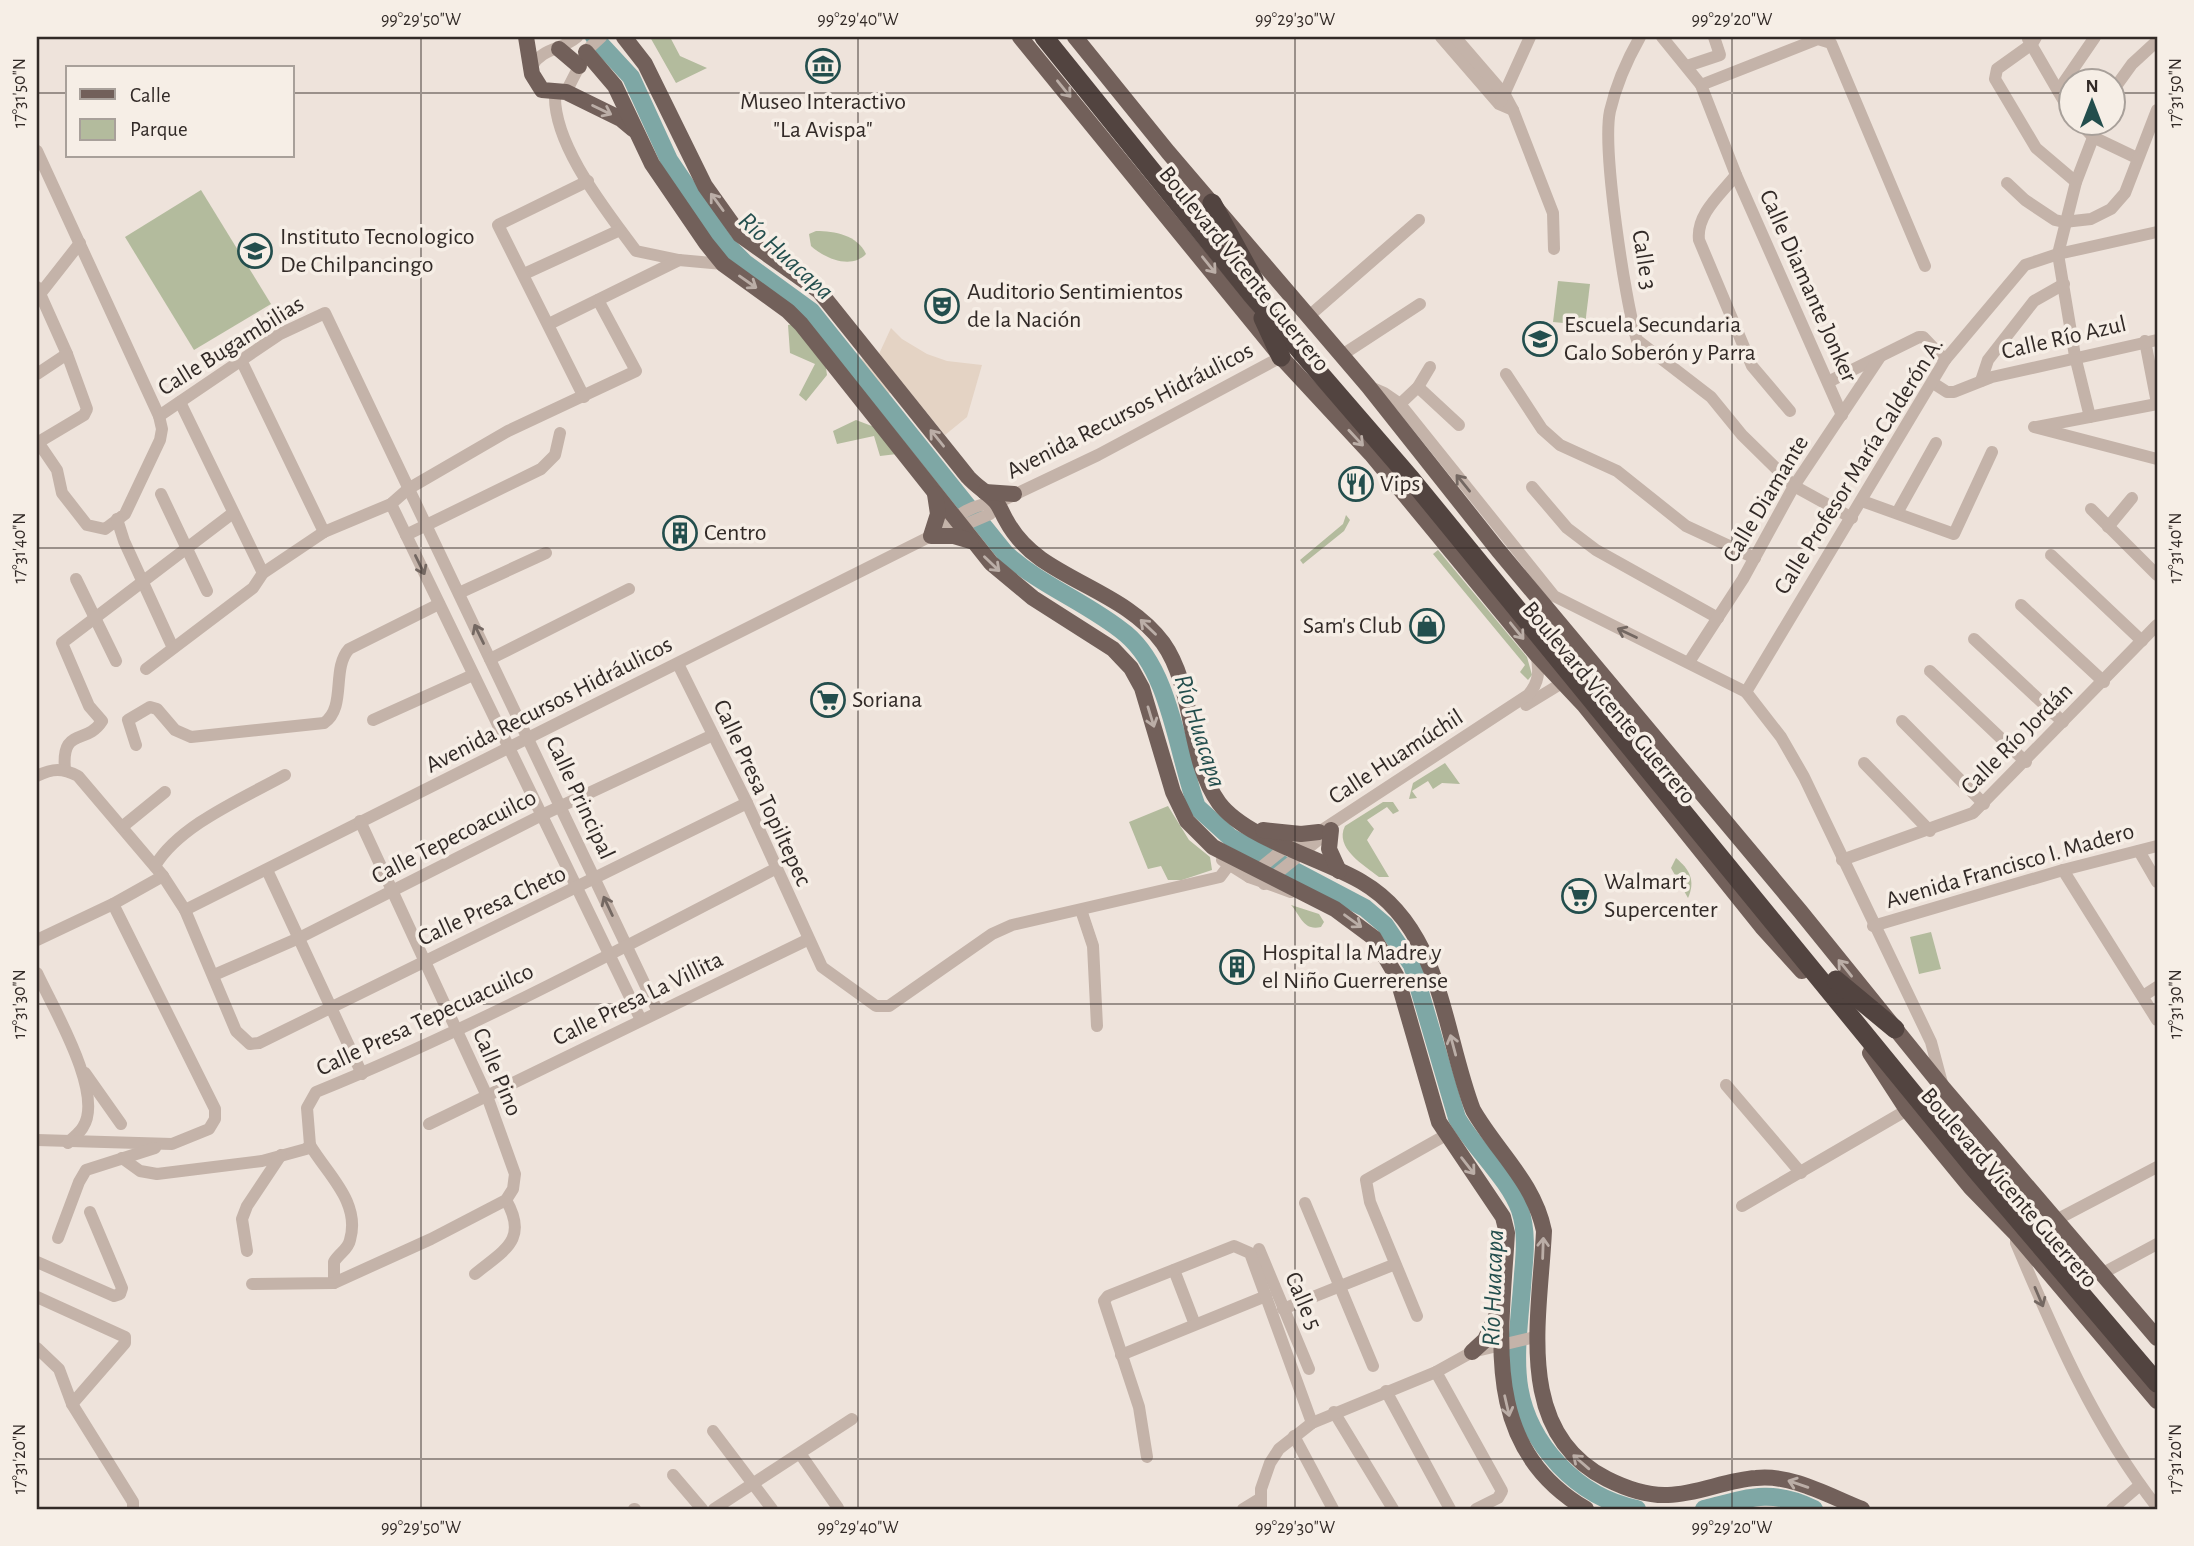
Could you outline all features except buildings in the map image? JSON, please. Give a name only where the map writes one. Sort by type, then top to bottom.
[{"type":"highway","name":"Boulevard Vicente Guerrero","points":[[1044,37],[2157,1383]]},
{"type":"highway","name":"Boulevard Vicente Guerrero","points":[[1058,37],[1253,287],[1419,470],[1987,1170],[2157,1369]]},
{"type":"highway","points":[[1212,203],[1253,287],[1281,357]]},
{"type":"highway","points":[[1472,555],[1487,594]]},
{"type":"highway","points":[[1836,981],[1895,1029]]},
{"type":"highway","points":[[1871,1054],[1912,1090]]},
{"type":"main road","points":[[526,37],[536,83],[542,90],[561,93],[621,119],[635,131]]},
{"type":"main road","name":"Boulevard Vicente Guerrero","points":[[1020,37],[1281,357],[1371,454],[1536,654],[1584,705],[1753,916],[1828,999],[1871,1054],[1907,1110],[1971,1188],[2016,1234],[2157,1401]]},
{"type":"main road","name":"Boulevard Vicente Guerrero","points":[[1075,37],[1368,386],[1606,682],[1800,911],[1944,1089],[2054,1221],[2103,1273],[2157,1338]]},
{"type":"main road","points":[[629,39],[645,64],[705,186],[740,235],[819,291],[1013,533],[1041,559],[1117,604],[1154,631],[1165,646],[1177,673],[1210,786],[1219,803],[1255,830],[1363,883],[1415,933],[1432,970],[1473,1110],[1529,1187],[1539,1209],[1544,1231],[1537,1368],[1544,1410],[1554,1432],[1570,1452],[1592,1471],[1618,1485],[1664,1495],[1690,1493],[1756,1478],[1776,1478],[1862,1509]]},
{"type":"main road","points":[[559,49],[585,56],[615,86],[635,131],[666,188],[723,264],[788,311],[801,324],[934,492],[1011,581],[1113,649],[1131,668],[1142,688],[1173,792],[1187,821],[1213,847],[1260,877],[1324,902],[1362,927],[1386,954],[1404,996],[1428,1089],[1446,1135],[1503,1217],[1507,1233],[1502,1379],[1509,1418],[1531,1461],[1553,1487],[1586,1509]]},
{"type":"main road","points":[[934,492],[938,514],[931,536],[954,536],[962,526]]},
{"type":"main road","points":[[988,502],[1014,494]]},
{"type":"main road","points":[[1255,830],[1301,834],[1325,831],[1329,849],[1339,871]]},
{"type":"main road","points":[[1502,1379],[1489,1359],[1472,1352],[1485,1340],[1503,1301]]},
{"type":"street","points":[[532,66],[545,51],[559,49],[577,37]]},
{"type":"street","points":[[601,37],[561,93],[557,124],[588,181],[636,251],[679,260],[723,264]]},
{"type":"street","points":[[1441,37],[1513,110],[1553,213],[1554,249]]},
{"type":"street","points":[[1455,37],[1502,100]]},
{"type":"street","points":[[1502,100],[1530,37]]},
{"type":"street","name":"Calle 3","points":[[1640,37],[1626,63],[1609,114],[1611,164],[1620,243],[1637,340],[1711,397],[1742,435],[1794,486],[1852,518]]},
{"type":"street","name":"Calle Diamante Jonker","points":[[1662,37],[1701,85],[1736,174],[1842,415]]},
{"type":"street","points":[[1687,66],[1720,55],[1714,37]]},
{"type":"street","points":[[2075,66],[2095,37]]},
{"type":"street","points":[[1701,85],[1818,39],[1831,43],[1925,266]]},
{"type":"street","points":[[2058,91],[2032,39],[1997,69],[1995,79],[2036,148],[2076,182]]},
{"type":"street","points":[[2128,69],[2157,41]]},
{"type":"street","points":[[2007,183],[2035,206],[2064,222],[2091,219],[2111,209],[2125,193],[2157,110]]},
{"type":"street","points":[[2090,417],[2075,356],[2058,254],[2064,222],[2093,137],[2137,158]]},
{"type":"street","points":[[37,151],[80,243],[159,416],[162,429],[160,440],[125,514],[105,529],[87,525],[62,493],[57,470],[38,443],[84,415],[87,409],[67,355],[39,297],[80,243]]},
{"type":"street","points":[[1736,174],[1701,218],[1699,240],[1752,366],[1790,411]]},
{"type":"street","points":[[584,397],[550,324],[498,225],[588,181]]},
{"type":"street","points":[[1310,316],[1419,220]]},
{"type":"street","points":[[524,274],[620,230]]},
{"type":"street","name":"Calle Profesor María Calderón A.","points":[[1746,692],[1945,360],[2025,265],[2058,254],[2157,231]]},
{"type":"street","points":[[550,324],[679,260]]},
{"type":"street","name":"Calle Río Azul","points":[[1980,381],[1988,360],[2034,300],[2064,284]]},
{"type":"street","points":[[146,669],[253,587],[263,573],[324,532],[391,503],[408,489],[508,431],[636,371],[598,300]]},
{"type":"street","points":[[1342,355],[1420,304]]},
{"type":"street","name":"Calle Bugambilias","points":[[159,416],[280,334],[325,313]]},
{"type":"street","name":"Calle Principal","points":[[325,313],[658,1012]]},
{"type":"street","points":[[1828,382],[1919,337],[1923,337],[1945,360]]},
{"type":"street","points":[[2151,340],[2157,404],[2034,428],[2157,459]]},
{"type":"street","name":"Calle Río Azul","points":[[1933,383],[1947,392],[2075,356],[2151,340]]},
{"type":"street","points":[[37,374],[67,355]]},
{"type":"street","name":"Avenida Recursos Hidráulicos","points":[[1014,494],[1118,444],[1281,357]]},
{"type":"street","name":"Calle Diamante","points":[[1689,663],[1755,558],[1794,486],[1880,357]]},
{"type":"street","points":[[241,360],[324,532]]},
{"type":"street","points":[[1400,404],[1418,387],[1430,367]]},
{"type":"street","points":[[1506,374],[1542,429],[1560,445],[1617,471],[1686,526],[1755,558]]},
{"type":"street","points":[[1368,386],[1400,404],[1554,596],[1746,692],[1787,747],[1931,1042],[1944,1089]]},
{"type":"street","points":[[1418,387],[1459,425]]},
{"type":"street","points":[[180,402],[263,573]]},
{"type":"street","points":[[406,535],[541,469],[555,455],[561,433]]},
{"type":"street","points":[[1897,513],[1936,443]]},
{"type":"street","points":[[1862,501],[1954,534],[1992,452]]},
{"type":"street","points":[[1532,487],[1567,528],[1596,550],[1718,618]]},
{"type":"street","points":[[161,494],[207,591]]},
{"type":"street","points":[[2108,527],[2132,498]]},
{"type":"street","name":"Avenida Recursos Hidráulicos","points":[[185,910],[931,536],[962,526],[988,502]]},
{"type":"street","name":"Calle Principal","points":[[391,503],[641,1020]]},
{"type":"street","points":[[2091,509],[2157,575]]},
{"type":"street","points":[[65,769],[64,755],[68,742],[100,725],[102,721],[89,706],[62,643],[96,620],[233,513]]},
{"type":"street","points":[[117,519],[142,582],[173,648]]},
{"type":"street","points":[[459,593],[546,553]]},
{"type":"street","points":[[2051,555],[2142,641]]},
{"type":"street","points":[[76,579],[116,661]]},
{"type":"street","points":[[491,659],[629,589]]},
{"type":"street","points":[[136,745],[128,720],[150,707],[157,709],[175,730],[191,737],[324,723],[331,719],[341,660],[349,649],[439,604]]},
{"type":"street","points":[[2021,605],[2104,682]]},
{"type":"street","name":"Calle Río Jordán","points":[[1842,860],[1930,831],[1973,813],[2026,762],[2157,625]]},
{"type":"street","points":[[1974,639],[2063,722]]},
{"type":"street","name":"Calle Huamúchil","points":[[1325,831],[1528,695],[1536,687],[1539,674],[1536,654]]},
{"type":"street","name":"Calle Presa Topiltepec","points":[[678,664],[747,803],[807,940],[822,967],[876,1006],[889,1006],[992,934],[1012,925],[1081,910]]},
{"type":"street","points":[[1930,671],[2026,762]]},
{"type":"street","points":[[373,720],[473,675]]},
{"type":"street","name":"Calle Huamúchil","points":[[1260,877],[1293,850],[1562,683]]},
{"type":"street","points":[[1902,720],[1984,803]]},
{"type":"street","name":"Calle Tepecoacuilco","points":[[214,975],[299,938],[542,815],[713,735]]},
{"type":"street","points":[[1864,762],[1930,831]]},
{"type":"street","points":[[37,776],[51,769],[65,769],[78,776],[159,871],[185,910],[214,975]]},
{"type":"street","points":[[37,940],[113,904],[159,871],[164,850],[184,834],[285,775]]},
{"type":"street","points":[[122,827],[165,792]]},
{"type":"street","name":"Calle Presa Cheto","points":[[214,975],[236,1028],[250,1044],[259,1044],[426,960],[596,880],[747,803]]},
{"type":"street","name":"Calle Pino","points":[[360,821],[487,1096],[515,1174],[510,1194],[516,1222],[511,1244],[475,1274]]},
{"type":"street","points":[[1187,821],[1209,849],[1228,865],[1260,877]]},
{"type":"street","name":"Avenida Francisco I. Madero","points":[[1873,926],[2063,870],[2157,846]]},
{"type":"street","points":[[2139,851],[2157,881]]},
{"type":"street","points":[[1097,1026],[1093,946],[1081,910],[1220,877],[1228,865]]},
{"type":"street","name":"Calle Presa Tepecuacuilco","points":[[310,1145],[307,1108],[309,1099],[316,1092],[457,1031],[609,956],[775,869]]},
{"type":"street","points":[[267,870],[362,1074]]},
{"type":"street","points":[[2063,870],[2157,1020]]},
{"type":"street","points":[[58,1238],[86,1170],[172,1144],[209,1129],[215,1119],[215,1109],[113,904]]},
{"type":"street","name":"Calle Presa La Villita","points":[[429,1124],[807,940]]},
{"type":"street","points":[[37,973],[85,1073],[121,1124]]},
{"type":"street","points":[[2143,996],[2157,987]]},
{"type":"street","points":[[1917,1054],[1928,1049],[1931,1042]]},
{"type":"street","points":[[68,1143],[83,1127],[87,1115],[85,1073]]},
{"type":"street","points":[[1726,1085],[1801,1174]]},
{"type":"street","points":[[1742,1206],[1907,1110]]},
{"type":"street","points":[[1417,1316],[1370,1202],[1366,1180],[1446,1135]]},
{"type":"street","points":[[37,1140],[172,1144]]},
{"type":"street","points":[[122,1158],[140,1171],[157,1174],[202,1170],[282,1156],[310,1145],[346,1196],[351,1213],[351,1238],[347,1248],[334,1262],[334,1283]]},
{"type":"street","points":[[247,1251],[243,1219],[247,1206],[282,1156]]},
{"type":"street","points":[[2054,1221],[2157,1167]]},
{"type":"street","points":[[252,1284],[334,1283],[431,1239],[510,1194]]},
{"type":"street","points":[[1305,1203],[1373,1366]]},
{"type":"street","points":[[37,1262],[114,1297],[120,1294],[122,1288],[90,1212]]},
{"type":"street","points":[[2016,1234],[2016,1243],[2047,1317],[2120,1459],[2157,1507]]},
{"type":"street","points":[[2103,1273],[2157,1244]]},
{"type":"street","points":[[1147,1457],[1139,1407],[1104,1301],[1108,1297],[1234,1246],[1250,1253],[1312,1423]]},
{"type":"street","name":"Calle 5","points":[[1259,1249],[1309,1369]]},
{"type":"street","points":[[1283,1310],[1394,1265]]},
{"type":"street","points":[[1174,1270],[1194,1322]]},
{"type":"street","points":[[1121,1354],[1194,1322],[1266,1296]]},
{"type":"street","points":[[37,1297],[125,1338],[125,1343],[72,1404]]},
{"type":"street","points":[[1243,1509],[1261,1504],[1270,1463],[1279,1449],[1312,1423],[1436,1372],[1472,1352],[1537,1336]]},
{"type":"street","points":[[37,1348],[59,1369],[72,1404],[133,1502],[133,1509]]},
{"type":"street","points":[[1436,1372],[1502,1491],[1498,1498],[1476,1509]]},
{"type":"street","points":[[1386,1391],[1450,1509]]},
{"type":"street","points":[[1335,1412],[1392,1509]]},
{"type":"street","points":[[714,1509],[756,1485],[852,1419]]},
{"type":"street","points":[[713,1431],[772,1509]]},
{"type":"street","points":[[1294,1436],[1333,1509]]},
{"type":"street","points":[[801,1455],[838,1508]]},
{"type":"street","points":[[673,1475],[702,1509]]},
{"type":"street","points":[[2112,1509],[2140,1485]]},
{"type":"green space","points":[[650,37],[670,37],[680,56],[707,68],[676,83]]},
{"type":"green space","points":[[201,190],[271,304],[194,350],[125,237]]},
{"type":"green space","points":[[816,231],[845,235],[857,242],[866,254],[860,259],[845,262],[823,255],[811,246],[809,234]]},
{"type":"green space","points":[[1558,281],[1590,284],[1585,325],[1553,322]]},
{"type":"green space","points":[[793,324],[826,368],[827,375],[806,401],[799,395],[815,364],[790,353],[788,325]]},
{"type":"green space","points":[[856,420],[877,428],[897,454],[880,456],[874,436],[837,444],[833,431]]},
{"type":"green space","points":[[1346,515],[1350,520],[1344,531],[1303,564],[1300,560],[1343,524]]},
{"type":"green space","points":[[1438,550],[1527,657],[1532,675],[1528,680],[1520,672],[1525,665],[1433,554]]},
{"type":"green space","points":[[1445,763],[1460,784],[1442,783],[1433,789],[1428,781],[1412,791],[1417,798],[1409,799],[1413,783]]},
{"type":"green space","points":[[1383,802],[1393,802],[1399,811],[1393,814],[1387,807],[1367,820],[1374,829],[1367,840],[1389,877],[1379,877],[1352,855],[1344,842],[1343,834],[1345,826]]},
{"type":"green space","points":[[1168,806],[1189,840],[1210,857],[1212,870],[1182,880],[1168,880],[1161,866],[1148,869],[1129,822]]},
{"type":"green space","points":[[1676,858],[1690,875],[1688,898],[1671,868]]},
{"type":"green space","points":[[1291,905],[1319,914],[1324,922],[1321,927],[1306,925]]},
{"type":"green space","points":[[1931,932],[1941,969],[1919,974],[1910,937]]},
{"type":"shaded area","points":[[891,328],[902,339],[927,354],[947,361],[982,365],[967,417],[945,435],[879,354]]},
{"type":"shaded area","points":[[864,357],[891,392],[872,406],[846,371]]},
{"type":"waterway","name":"Río Huacapa","points":[[594,37],[631,77],[669,160],[725,243],[745,263],[811,311],[1005,553],[1034,575],[1112,623],[1141,650],[1163,691],[1197,807],[1230,837],[1365,908],[1385,925],[1412,965],[1457,1118],[1500,1175],[1520,1210],[1525,1250],[1517,1352],[1521,1398],[1529,1420],[1541,1442],[1559,1465],[1576,1480],[1604,1498],[1637,1509]]},
{"type":"waterway","name":"Río Huacapa","points":[[1704,1509],[1759,1497],[1785,1499],[1814,1509]]},
{"type":"place","name":"Museo Interactivo \"La Avispa\"","points":[[823,66]]},
{"type":"place","name":"Instituto Tecnologico De Chilpancingo","points":[[255,251]]},
{"type":"place","name":"Auditorio Sentimientos de la Nación","points":[[942,306]]},
{"type":"place","name":"Escuela Secundaria Galo Soberón y Parra","points":[[1540,339]]},
{"type":"place","name":"Vips","points":[[1356,484]]},
{"type":"place","name":"Centro","points":[[680,533]]},
{"type":"place","name":"Sam's Club","points":[[1427,626]]},
{"type":"place","name":"Soriana","points":[[828,700]]},
{"type":"place","name":"Walmart Supercenter","points":[[1579,896]]},
{"type":"place","name":"Hospital la Madre y el Niño Guerrerense","points":[[1237,967]]}]
